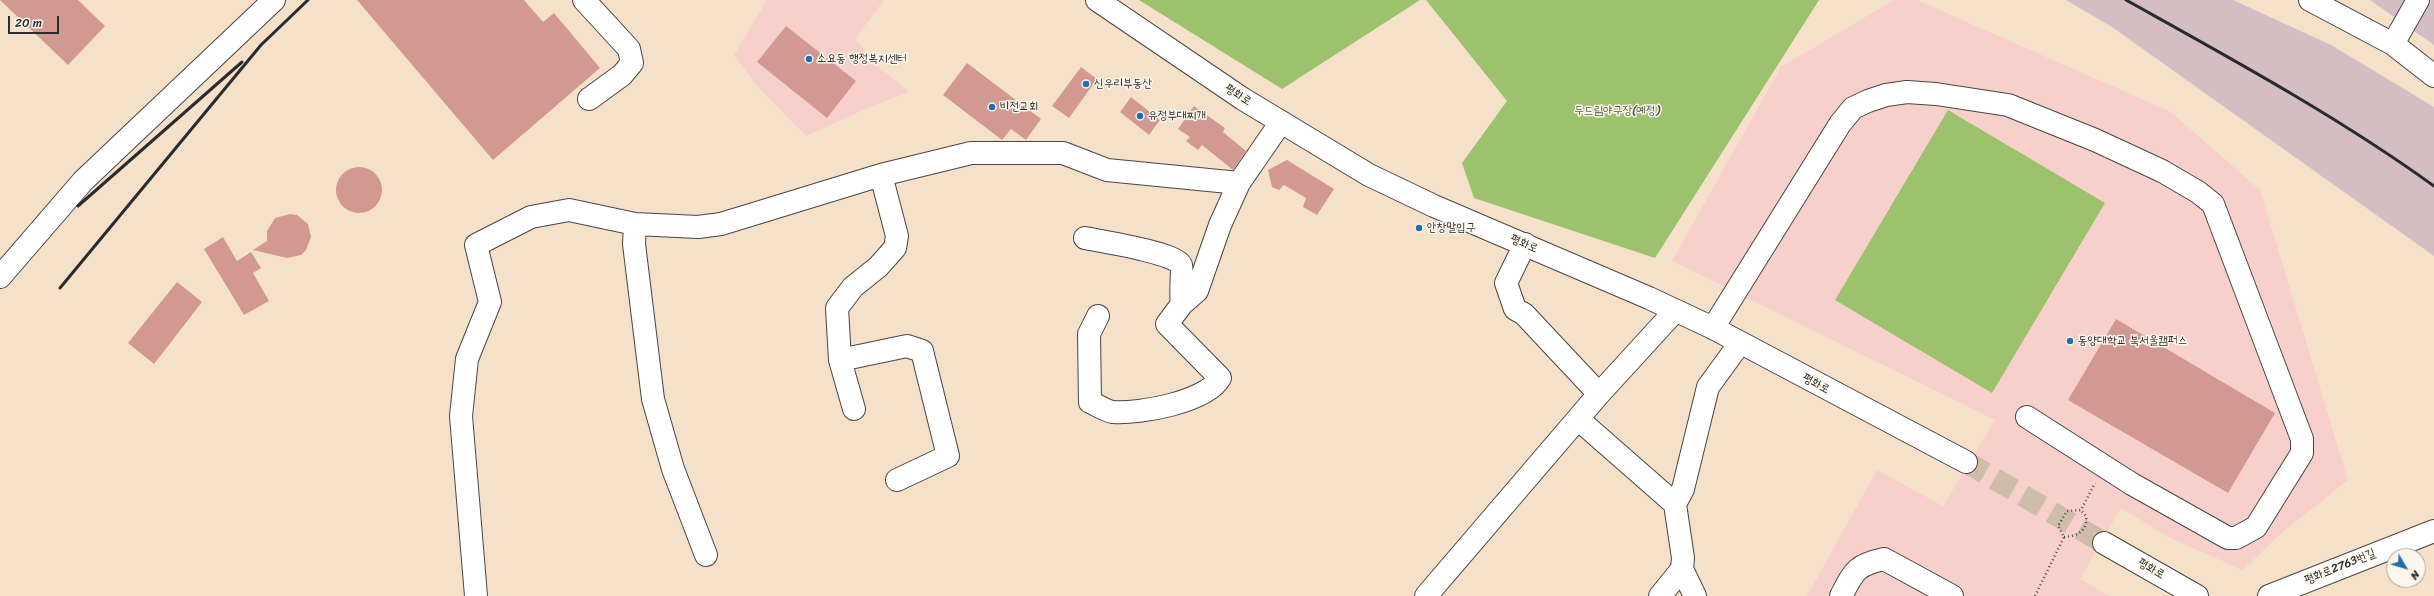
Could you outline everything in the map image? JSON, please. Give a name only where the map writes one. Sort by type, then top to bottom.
[{"type":"street","points":[[0,277],[83,181],[274,0]]},
{"type":"street","points":[[584,0],[629,49],[632,63],[622,75],[589,99]]},
{"type":"street","name":"평화로","points":[[1097,0],[1281,122],[1369,175],[1434,206],[1525,244],[1713,328],[1966,462]]},
{"type":"street","points":[[2310,0],[2393,44],[2434,76]]},
{"type":"street","points":[[2393,44],[2418,0]]},
{"type":"street","points":[[1713,328],[1840,124],[1853,108],[1886,95],[1907,92],[1936,94],[2008,105],[2095,140],[2162,171],[2198,192],[2214,204],[2302,439],[2302,453],[2268,510],[2256,527],[2236,538],[2228,538],[2104,467],[2027,417]]},
{"type":"street","points":[[1098,316],[1089,334],[1090,402],[1112,412],[1142,410],[1193,398],[1215,385],[1220,378],[1167,324],[1182,304],[1197,291],[1220,225],[1239,183],[1281,122]]},
{"type":"street","points":[[476,596],[461,416],[468,359],[490,302],[476,245],[531,217],[569,210],[635,224],[698,226],[721,224],[882,174],[971,153],[1063,153],[1107,170],[1239,183]]},
{"type":"street","points":[[854,409],[840,360],[837,308],[853,287],[878,267],[895,248],[897,236],[882,174]]},
{"type":"street","points":[[635,224],[634,244],[653,399],[673,469],[706,555]]},
{"type":"street","points":[[1085,238],[1166,256],[1178,261],[1181,265],[1182,273],[1180,284],[1182,304]]},
{"type":"street","points":[[1525,244],[1506,283],[1515,309],[1524,314],[1599,394]]},
{"type":"street","points":[[1426,596],[1599,394],[1676,311]]},
{"type":"street","points":[[1660,596],[1682,569],[1684,558],[1675,504],[1683,488],[1708,387],[1740,343]]},
{"type":"street","points":[[840,360],[907,346],[922,351],[948,456],[897,480]]},
{"type":"street","points":[[1578,419],[1675,504]]},
{"type":"street","name":"평화로2763번길","points":[[2269,596],[2434,531]]},
{"type":"street","name":"평화로","points":[[2104,543],[2197,596]]},
{"type":"street","points":[[1841,596],[1851,576],[1864,563],[1884,559],[1952,596]]},
{"type":"street","points":[[1682,569],[1695,596]]},
{"type":"path","points":[[2081,510],[2104,467]]},
{"type":"path","points":[[2064,537],[2058,526],[2067,511],[2081,510]]},
{"type":"path","points":[[2064,537],[2078,534],[2085,527],[2086,516],[2081,510]]},
{"type":"path","points":[[2035,596],[2064,537]]},
{"type":"shaded area","points":[[767,0],[884,0],[855,39],[881,69],[909,92],[872,106],[806,136],[757,86],[734,55]]},
{"type":"shaded area","name":"동양대학교 북서울캠퍼스","points":[[1894,0],[1917,0],[2171,112],[2260,190],[2348,480],[2279,535],[2243,570],[2170,538],[2121,508],[2080,579],[2109,596],[1807,596],[1877,470],[1943,506],[1995,420],[1672,261],[1781,67]]},
{"type":"shaded area","points":[[2066,0],[2233,0],[2331,45],[2434,107],[2434,256],[2112,27]]},
{"type":"shaded area","points":[[2370,0],[2434,0],[2434,45]]},
{"type":"green space","points":[[1139,0],[1420,0],[1282,89]]},
{"type":"green space","name":"두드림야구장(예정)","points":[[1426,0],[1819,0],[1655,258],[1474,198],[1462,163],[1507,101]]},
{"type":"green space","points":[[1948,110],[2105,203],[1992,393],[1835,300]]},
{"type":"building","points":[[0,0],[78,0],[105,26],[68,65]]},
{"type":"building","points":[[357,0],[524,0],[543,22],[554,13],[600,68],[493,160]]},
{"type":"building","points":[[786,26],[856,81],[827,118],[757,62]]},
{"type":"building","name":"비전교회","points":[[967,63],[1041,119],[1026,140],[1011,129],[1002,140],[943,95]]},
{"type":"building","points":[[1081,67],[1097,79],[1069,118],[1052,106]]},
{"type":"building","points":[[1131,97],[1160,120],[1149,135],[1120,112]]},
{"type":"building","points":[[1194,106],[1225,128],[1223,132],[1246,151],[1233,170],[1202,145],[1198,150],[1186,141],[1190,137],[1178,129]]},
{"type":"building","points":[[1287,160],[1334,189],[1317,215],[1303,207],[1306,198],[1284,185],[1279,190],[1272,187],[1268,170]]},
{"type":"building","points":[[359,167],[372,171],[378,177],[382,190],[378,203],[372,209],[359,213],[346,209],[340,203],[336,190],[340,177],[346,171]]},
{"type":"building","points":[[290,214],[297,215],[308,224],[311,237],[306,250],[301,255],[287,258],[253,250],[267,241],[267,231],[275,218]]},
{"type":"building","points":[[223,237],[237,261],[251,252],[261,268],[253,273],[269,301],[244,315],[204,249]]},
{"type":"building","points":[[177,282],[202,302],[154,364],[128,343]]},
{"type":"building","points":[[2116,319],[2275,413],[2228,493],[2068,400]]},
{"type":"tunnel","points":[[1966,462],[2104,543]]},
{"type":"railway","points":[[60,288],[261,45],[308,0]]},
{"type":"railway","points":[[2126,0],[2283,88],[2397,160],[2434,186]]},
{"type":"railway","points":[[78,206],[242,62]]},
{"type":"place","name":"소요동 행정복지센터","points":[[809,59]]},
{"type":"place","name":"신우리부동산","points":[[1086,84]]},
{"type":"place","name":"비전교회","points":[[992,107]]},
{"type":"place","name":"유정부대찌개","points":[[1140,116]]},
{"type":"place","name":"안창말입구","points":[[1419,228]]},
{"type":"place","name":"동양대학교 북서울캠퍼스","points":[[2070,341]]}]
